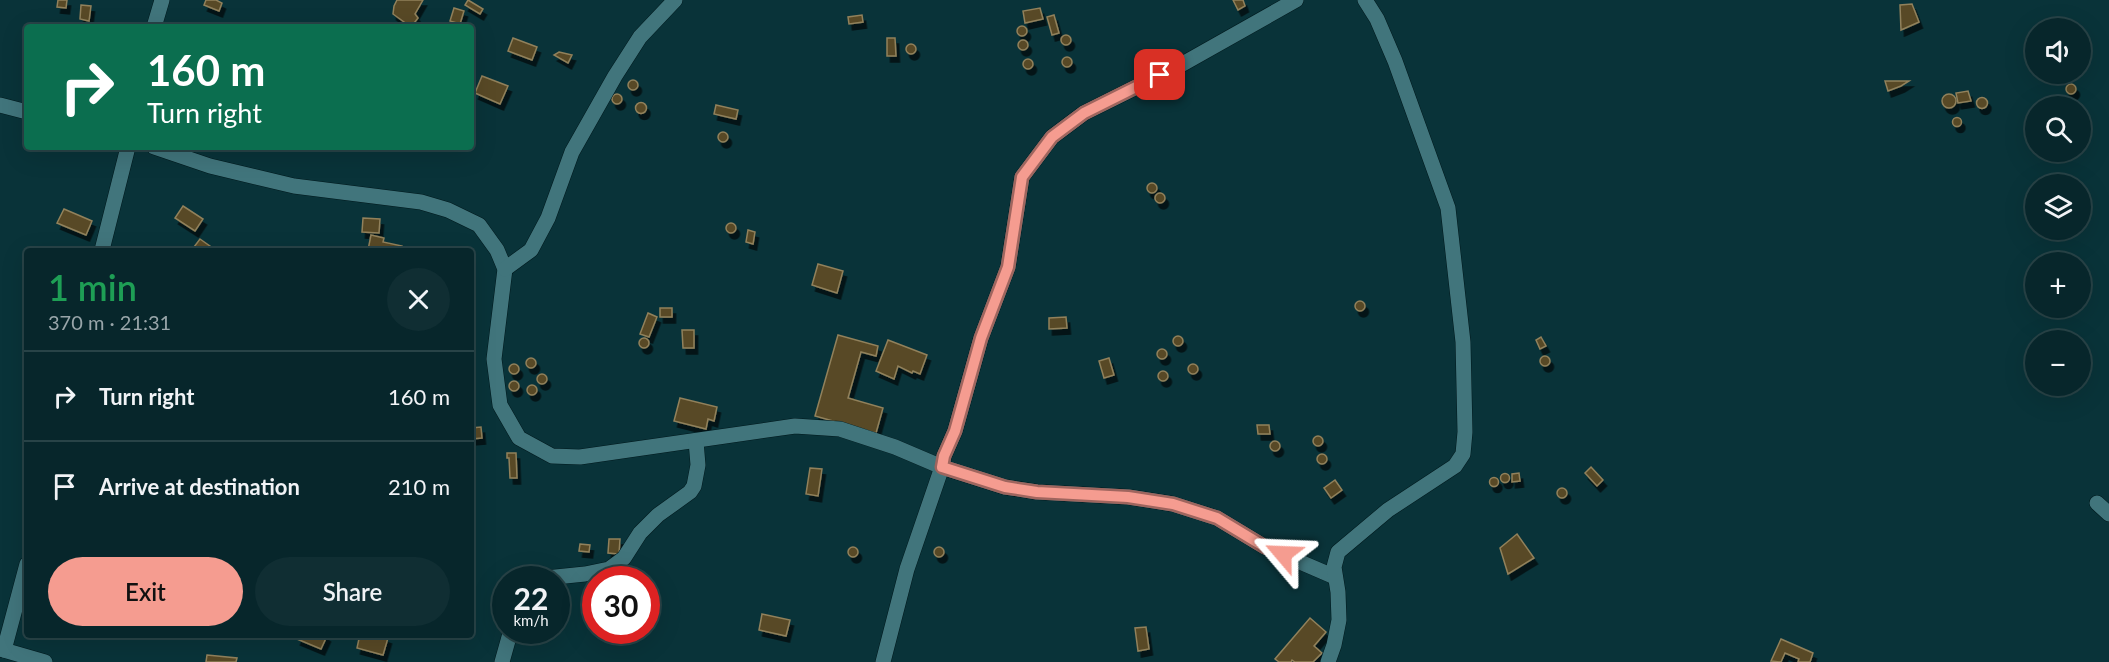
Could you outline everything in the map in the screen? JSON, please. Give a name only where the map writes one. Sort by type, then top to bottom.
[{"type":"street","points":[[155,24],[162,0]]},
{"type":"street","points":[[506,269],[531,250],[548,218],[572,152],[615,76],[640,37],[675,0]]},
{"type":"street","points":[[883,662],[906,569],[944,456],[955,431],[981,338],[1008,267],[1022,177],[1052,137],[1084,113],[1179,66],[1296,0]]},
{"type":"street","points":[[1328,662],[1339,620],[1334,567],[1338,552],[1388,510],[1455,466],[1462,454],[1465,432],[1463,342],[1448,208],[1395,61],[1377,19],[1365,0]]},
{"type":"street","points":[[0,105],[24,111]]},
{"type":"street","points":[[103,248],[127,150]]},
{"type":"street","points":[[163,150],[210,166],[294,186],[422,202],[448,210],[479,225],[497,250],[506,269],[494,359],[500,405],[519,438],[552,456],[580,457],[795,426],[840,429],[895,447],[942,467],[1005,487],[1037,492],[1128,497],[1173,504],[1217,518],[1265,547],[1335,577]]},
{"type":"street","points":[[570,576],[609,569],[624,558],[646,527],[690,492],[696,478],[696,441]]},
{"type":"street","points":[[2097,503],[2109,513]]},
{"type":"street","points":[[24,574],[2,649],[45,662]]},
{"type":"street","points":[[502,662],[507,644]]},
{"type":"building","points":[[58,0],[67,0],[66,8],[57,7]]},
{"type":"building","points":[[206,0],[216,0],[222,3],[219,11],[204,5]]},
{"type":"building","points":[[397,0],[423,0],[415,14],[418,18],[413,24],[407,24],[393,14]]},
{"type":"building","points":[[468,0],[483,9],[480,14],[465,5]]},
{"type":"building","points":[[1233,0],[1243,0],[1245,6],[1238,10]]},
{"type":"building","points":[[1912,4],[1919,22],[1901,30],[1900,5]]},
{"type":"building","points":[[81,5],[91,6],[89,21],[80,19]]},
{"type":"building","points":[[454,8],[464,11],[460,24],[450,21]]},
{"type":"building","points":[[1040,8],[1043,19],[1025,23],[1023,11]]},
{"type":"building","points":[[862,15],[863,22],[849,24],[848,17]]},
{"type":"building","points":[[1054,15],[1059,33],[1052,35],[1047,17]]},
{"type":"building","points":[[1022,26],[1026,27],[1026,35],[1022,36],[1018,35],[1017,31],[1018,27]]},
{"type":"building","points":[[1066,35],[1070,36],[1070,44],[1066,45],[1062,44],[1061,40],[1062,36]]},
{"type":"building","points":[[513,38],[537,47],[532,60],[508,51]]},
{"type":"building","points":[[887,38],[895,38],[896,56],[887,56]]},
{"type":"building","points":[[1023,40],[1027,41],[1027,49],[1023,50],[1019,49],[1018,45],[1019,41]]},
{"type":"building","points":[[911,44],[915,45],[915,53],[911,54],[907,53],[906,49],[907,45]]},
{"type":"building","points":[[559,52],[572,55],[568,63],[554,55]]},
{"type":"building","points":[[1067,57],[1071,58],[1071,66],[1067,67],[1063,66],[1062,62],[1063,58]]},
{"type":"building","points":[[1028,59],[1032,60],[1032,68],[1028,69],[1024,68],[1023,64],[1024,60]]},
{"type":"building","points":[[482,76],[508,86],[500,104],[475,93]]},
{"type":"building","points":[[633,80],[637,81],[637,89],[633,90],[629,89],[628,85],[629,81]]},
{"type":"building","points":[[1885,81],[1909,81],[1888,91]]},
{"type":"building","points":[[2067,85],[2075,85],[2075,93],[2067,93]]},
{"type":"building","points":[[1968,91],[1971,101],[1958,103],[1956,93]]},
{"type":"building","points":[[617,94],[621,95],[621,103],[617,104],[613,103],[612,99],[613,95]]},
{"type":"building","points":[[1949,94],[1954,96],[1956,101],[1954,106],[1949,108],[1944,106],[1942,101],[1944,96]]},
{"type":"building","points":[[1982,98],[1986,99],[1986,107],[1982,108],[1978,107],[1977,103],[1978,99]]},
{"type":"building","points":[[641,102],[647,108],[641,114],[635,108]]},
{"type":"building","points":[[716,105],[738,110],[736,119],[714,114]]},
{"type":"building","points":[[1957,117],[1962,122],[1957,127],[1952,122]]},
{"type":"building","points":[[723,132],[727,133],[727,141],[723,142],[719,141],[718,137],[719,133]]},
{"type":"building","points":[[1152,183],[1156,184],[1156,192],[1152,193],[1148,192],[1147,188],[1148,184]]},
{"type":"building","points":[[1160,193],[1164,194],[1164,202],[1160,203],[1156,202],[1155,198],[1156,194]]},
{"type":"building","points":[[183,206],[203,219],[195,231],[175,218]]},
{"type":"building","points":[[64,209],[92,221],[86,235],[57,223]]},
{"type":"building","points":[[363,218],[380,219],[379,233],[362,232]]},
{"type":"building","points":[[731,223],[735,224],[735,232],[731,233],[727,232],[726,228],[727,224]]},
{"type":"building","points":[[748,230],[755,232],[753,244],[746,242]]},
{"type":"building","points":[[371,235],[384,238],[383,242],[402,246],[402,248],[368,248]]},
{"type":"building","points":[[200,239],[213,248],[196,248],[194,247]]},
{"type":"building","points":[[818,264],[843,271],[837,293],[812,285]]},
{"type":"building","points":[[1360,301],[1364,302],[1364,310],[1360,311],[1356,310],[1355,306],[1356,302]]},
{"type":"building","points":[[660,308],[672,308],[672,317],[660,317]]},
{"type":"building","points":[[648,313],[657,317],[649,337],[640,334]]},
{"type":"building","points":[[1066,317],[1067,328],[1049,329],[1049,318]]},
{"type":"building","points":[[682,330],[694,330],[694,348],[683,348]]},
{"type":"building","points":[[838,335],[878,346],[876,356],[861,352],[848,398],[883,408],[876,433],[815,416]]},
{"type":"building","points":[[1178,336],[1182,337],[1182,345],[1178,346],[1174,345],[1173,341],[1174,337]]},
{"type":"building","points":[[1541,337],[1546,346],[1540,349],[1536,340]]},
{"type":"building","points":[[644,338],[648,339],[648,347],[644,348],[640,347],[639,343],[640,339]]},
{"type":"building","points":[[888,340],[927,355],[920,374],[898,366],[894,379],[876,371]]},
{"type":"building","points":[[1162,349],[1166,350],[1166,358],[1162,359],[1158,358],[1157,354],[1158,350]]},
{"type":"building","points":[[1545,356],[1549,357],[1549,365],[1545,366],[1541,365],[1540,361],[1541,357]]},
{"type":"building","points":[[531,358],[535,359],[535,367],[531,368],[527,367],[526,363],[527,359]]},
{"type":"building","points":[[1109,358],[1114,375],[1104,378],[1099,361]]},
{"type":"building","points":[[514,364],[518,365],[518,373],[514,374],[510,373],[509,369],[510,365]]},
{"type":"building","points":[[1193,364],[1197,365],[1197,373],[1193,374],[1189,373],[1188,369],[1189,365]]},
{"type":"building","points":[[1163,371],[1167,372],[1167,380],[1163,381],[1159,380],[1158,376],[1159,372]]},
{"type":"building","points":[[542,374],[546,375],[546,383],[542,384],[538,383],[537,379],[538,375]]},
{"type":"building","points":[[514,381],[518,382],[518,390],[514,391],[510,390],[509,386],[510,382]]},
{"type":"building","points":[[532,385],[536,386],[536,394],[532,395],[528,394],[527,390],[528,386]]},
{"type":"building","points":[[680,398],[717,407],[714,421],[708,419],[706,429],[674,421]]},
{"type":"building","points":[[1257,425],[1269,425],[1270,434],[1258,434]]},
{"type":"building","points":[[481,427],[482,438],[474,439],[474,428]]},
{"type":"building","points":[[1318,436],[1322,437],[1322,445],[1318,446],[1314,445],[1313,441],[1314,437]]},
{"type":"building","points":[[1275,441],[1279,442],[1279,450],[1275,451],[1271,450],[1270,446],[1271,442]]},
{"type":"building","points":[[507,453],[516,453],[517,478],[510,478]]},
{"type":"building","points":[[1322,454],[1326,455],[1326,463],[1322,464],[1318,463],[1317,459],[1318,455]]},
{"type":"building","points":[[1591,467],[1603,480],[1597,486],[1585,473]]},
{"type":"building","points":[[810,468],[822,469],[818,496],[806,494]]},
{"type":"building","points":[[1519,473],[1520,481],[1512,482],[1512,474]]},
{"type":"building","points":[[1505,474],[1509,478],[1505,482],[1501,478]]},
{"type":"building","points":[[1494,478],[1498,482],[1494,486],[1490,482]]},
{"type":"building","points":[[1335,480],[1342,490],[1331,498],[1324,488]]},
{"type":"building","points":[[1562,488],[1567,493],[1562,498],[1557,493]]},
{"type":"building","points":[[1517,534],[1534,558],[1508,574],[1500,548]]},
{"type":"building","points":[[609,539],[620,539],[619,554],[608,553]]},
{"type":"building","points":[[580,544],[590,545],[589,552],[579,551]]},
{"type":"building","points":[[853,547],[857,548],[857,556],[853,557],[849,556],[848,552],[849,548]]},
{"type":"building","points":[[939,547],[943,548],[943,556],[939,557],[935,556],[934,552],[935,548]]},
{"type":"building","points":[[762,614],[790,620],[786,636],[759,630]]},
{"type":"building","points":[[1310,618],[1326,632],[1314,646],[1322,653],[1313,662],[1292,660],[1291,662],[1279,662],[1275,659]]},
{"type":"building","points":[[1146,627],[1149,649],[1138,651],[1135,628]]},
{"type":"building","points":[[297,638],[326,638],[321,649]]},
{"type":"building","points":[[359,638],[388,638],[383,655],[357,648]]},
{"type":"building","points":[[1781,639],[1813,653],[1810,662],[1798,662],[1799,659],[1785,653],[1781,662],[1771,661]]},
{"type":"building","points":[[207,655],[237,658],[236,662],[206,662]]},
{"type":"route","points":[[1160,75],[1084,113],[1052,137],[1022,177],[1008,267],[981,338],[955,431],[944,456],[942,467],[1005,487],[1037,492],[1128,497],[1173,504],[1217,518],[1265,547],[1283,554]]}]
